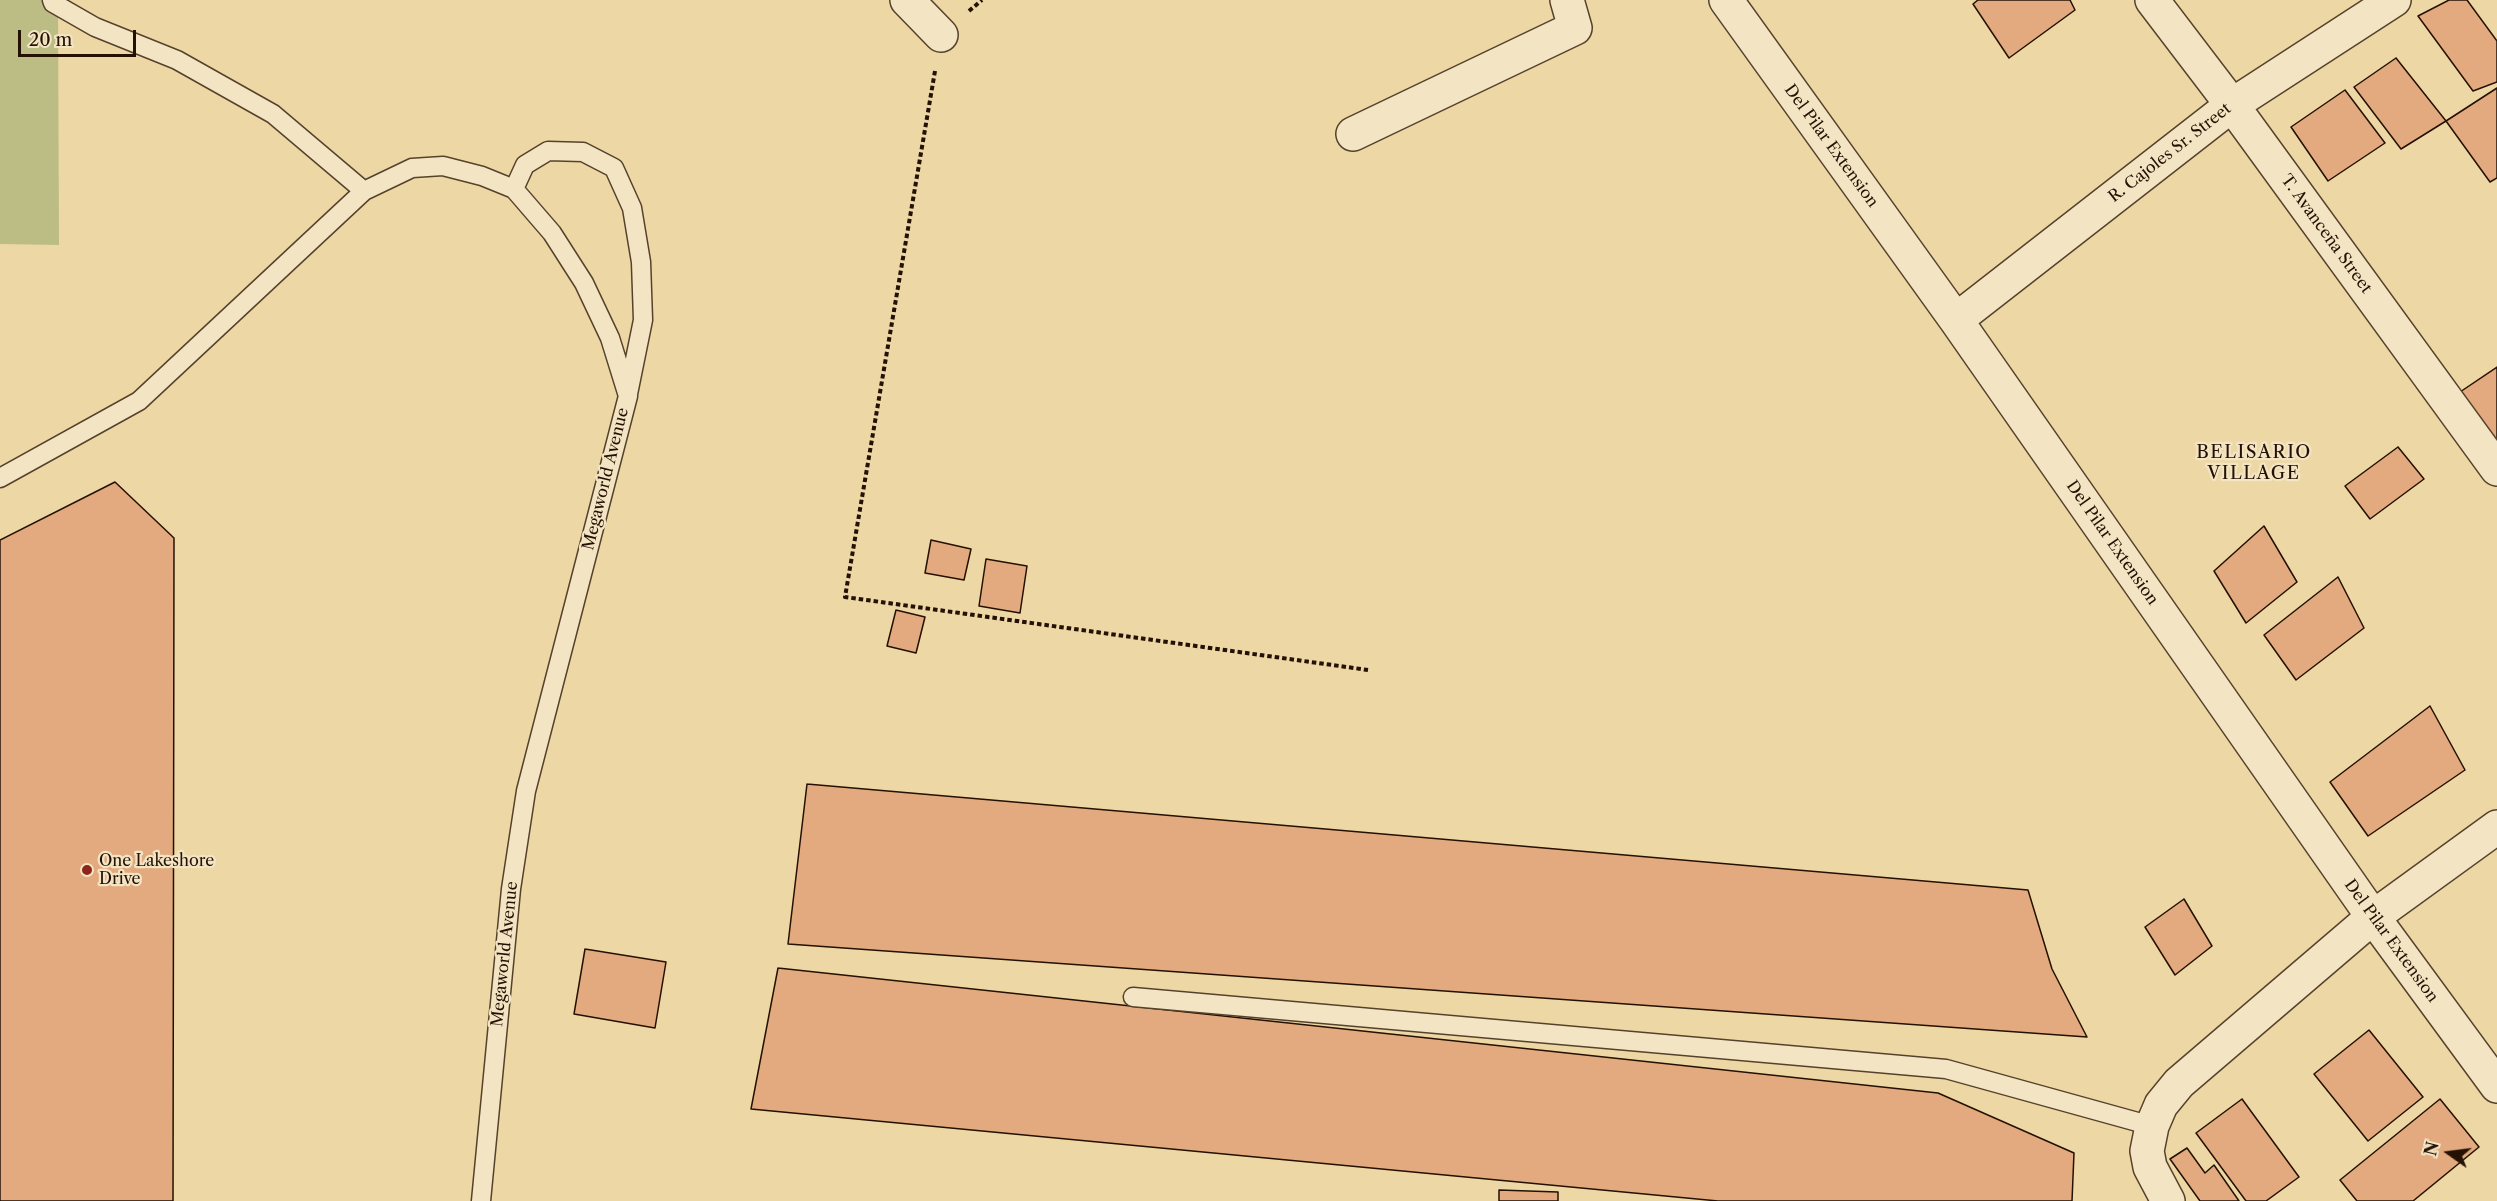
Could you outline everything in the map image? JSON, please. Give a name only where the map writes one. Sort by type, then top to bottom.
[{"type":"street","points":[[907,0],[941,35]]},
{"type":"street","points":[[1353,134],[1575,28],[1567,0]]},
{"type":"street","name":"Del Pilar Extension","points":[[1726,0],[1956,320],[2373,918],[2497,1086]]},
{"type":"street","name":"T. Avanceña Street","points":[[2152,0],[2232,105],[2497,469]]},
{"type":"street","name":"R. Cajoles Sr. Street","points":[[1956,320],[2232,105],[2394,0]]},
{"type":"street","points":[[2168,1201],[2150,1167],[2147,1151],[2152,1126],[2161,1105],[2179,1083],[2373,918],[2497,827]]},
{"type":"lane","points":[[52,0],[53,3],[94,27],[177,60],[273,114],[364,191]]},
{"type":"lane","points":[[514,189],[525,165],[548,152],[583,152],[614,168],[632,208],[641,262],[643,320],[628,396]]},
{"type":"lane","name":"Megaworld Avenue","points":[[0,478],[139,401],[364,191],[412,168],[443,166],[482,176],[514,189],[552,233],[584,283],[610,338],[628,396],[526,791],[512,889],[480,1201]]},
{"type":"lane","points":[[1133,997],[1946,1069],[2152,1126]]},
{"type":"path","points":[[941,35],[845,597],[1368,670]]},
{"type":"green space","points":[[0,0],[58,0],[59,245],[0,244]]},
{"type":"building","points":[[1978,0],[2070,0],[2075,10],[2009,58],[1973,4]]},
{"type":"building","points":[[2449,0],[2467,0],[2497,41],[2497,82],[2473,91],[2418,16]]},
{"type":"building","points":[[2396,58],[2446,121],[2401,149],[2354,87]]},
{"type":"building","points":[[2497,88],[2497,178],[2490,182],[2446,121]]},
{"type":"building","points":[[2345,90],[2385,143],[2328,181],[2291,127]]},
{"type":"building","points":[[2497,367],[2497,441],[2460,392]]},
{"type":"building","points":[[2398,447],[2424,479],[2370,519],[2345,486]]},
{"type":"building","name":"One Lakeshore Drive","points":[[115,482],[174,538],[173,1201],[0,1201],[0,540]]},
{"type":"building","points":[[2264,526],[2297,582],[2246,623],[2214,571]]},
{"type":"building","points":[[931,540],[971,549],[964,580],[925,573]]},
{"type":"building","points":[[986,559],[1027,566],[1020,613],[979,606]]},
{"type":"building","points":[[2338,577],[2364,628],[2296,680],[2264,635]]},
{"type":"building","points":[[896,610],[925,617],[916,653],[887,646]]},
{"type":"building","points":[[2430,706],[2465,770],[2368,836],[2330,782]]},
{"type":"building","points":[[807,784],[2028,890],[2052,969],[2087,1037],[788,944]]},
{"type":"building","points":[[2184,899],[2212,946],[2175,975],[2145,927]]},
{"type":"building","points":[[585,949],[666,962],[655,1028],[574,1014]]},
{"type":"building","points":[[778,968],[1938,1093],[2074,1153],[2072,1201],[1718,1201],[751,1109]]},
{"type":"building","points":[[2369,1030],[2423,1097],[2368,1141],[2314,1074]]},
{"type":"building","points":[[2242,1099],[2299,1177],[2266,1201],[2246,1201],[2196,1133]]},
{"type":"building","points":[[2440,1099],[2479,1147],[2413,1201],[2357,1201],[2340,1180]]},
{"type":"building","points":[[2187,1148],[2205,1173],[2214,1165],[2239,1201],[2200,1201],[2170,1159]]},
{"type":"building","points":[[1499,1190],[1558,1192],[1558,1201],[1499,1201]]},
{"type":"place","name":"One Lakeshore Drive","points":[[87,870]]},
{"type":"district","name":"BELISARIO VILLAGE","points":[[2254,463]]}]
